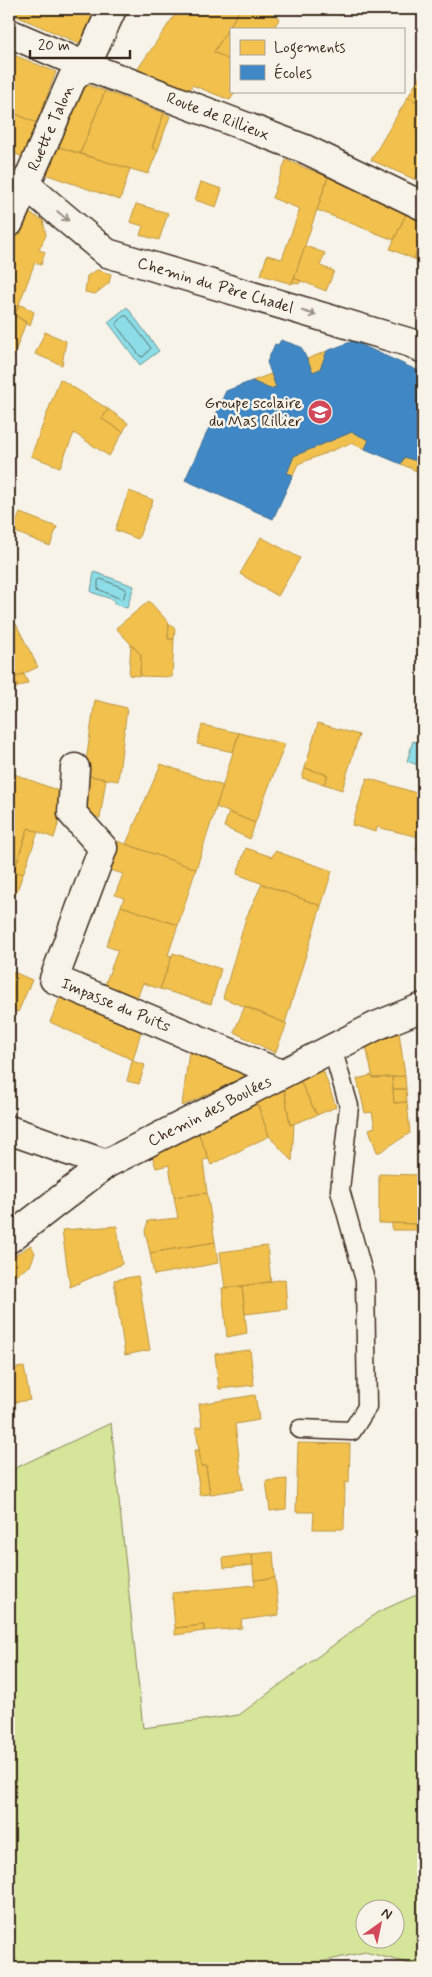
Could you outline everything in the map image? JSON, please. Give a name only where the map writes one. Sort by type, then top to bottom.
[{"type":"street","name":"Ruette Talon","points":[[9,223],[72,79],[86,66],[112,9]]},
{"type":"street","name":"Route de Rillieux","points":[[9,33],[86,66],[305,149],[423,206]]},
{"type":"street","name":"Chemin du Père Chadel","points":[[26,185],[107,253],[411,343],[423,349]]},
{"type":"street","name":"Impasse du Puits","points":[[75,768],[72,814],[103,848],[54,979],[281,1074]]},
{"type":"street","name":"Chemin des Boulées","points":[[9,1239],[106,1164],[376,1026],[423,1007]]},
{"type":"street","points":[[9,1130],[106,1164]]},
{"type":"lane","points":[[300,1429],[352,1431],[367,1407],[365,1280],[340,1190],[349,1106],[332,1048]]},
{"type":"green space","points":[[111,1423],[143,1728],[239,1715],[378,1612],[423,1592],[423,1967],[365,1952],[294,1968],[9,1968],[9,1471]]},
{"type":"water","points":[[127,307],[159,351],[140,365],[108,322]]},
{"type":"water","points":[[94,572],[134,586],[127,608],[114,604],[114,600],[91,592]]},
{"type":"water","points":[[413,741],[423,744],[423,767],[407,761]]},
{"type":"building: Logements","points":[[9,9],[98,9],[81,44],[9,13]]},
{"type":"building: Logements","points":[[119,9],[136,9],[122,19]]},
{"type":"building: Logements","points":[[179,9],[240,9],[214,52],[230,60],[230,92],[235,92],[230,100],[192,85],[190,90],[137,70]]},
{"type":"building: Logements","points":[[240,9],[264,9],[280,18],[274,28],[230,28],[230,60],[214,52]]},
{"type":"building: Logements","points":[[329,9],[346,9],[341,16]]},
{"type":"building: Logements","points":[[9,53],[56,72],[37,123],[9,111]]},
{"type":"building: Logements","points":[[423,71],[423,105],[408,97]]},
{"type":"building: Logements","points":[[79,82],[105,91],[80,154],[53,145]]},
{"type":"building: Logements","points":[[105,91],[164,113],[152,148],[158,150],[148,174],[80,154]]},
{"type":"building: Logements","points":[[408,97],[423,105],[423,166],[416,180],[371,160]]},
{"type":"building: Logements","points":[[9,111],[37,123],[25,158],[9,151]]},
{"type":"building: Logements","points":[[164,113],[170,116],[158,150],[152,148]]},
{"type":"building: Logements","points":[[53,145],[130,169],[120,200],[45,174]]},
{"type":"building: Logements","points":[[286,160],[328,177],[292,284],[261,275],[267,255],[282,259],[300,209],[272,198]]},
{"type":"building: Logements","points":[[328,177],[406,214],[394,240],[317,210]]},
{"type":"building: Logements","points":[[201,182],[222,189],[216,207],[195,200]]},
{"type":"building: Logements","points":[[136,204],[168,213],[159,240],[140,235],[143,226],[130,222]]},
{"type":"building: Logements","points":[[25,211],[43,220],[46,235],[39,250],[45,252],[41,265],[35,262],[15,315],[9,310],[9,245]]},
{"type":"building: Logements","points":[[406,214],[423,223],[423,235],[414,259],[390,249]]},
{"type":"building: Logements","points":[[423,235],[423,263],[414,259]]},
{"type":"building: Logements","points":[[305,246],[325,253],[320,266],[334,271],[326,291],[294,278]]},
{"type":"building: Logements","points":[[97,270],[111,274],[109,283],[95,294],[85,292],[87,276]]},
{"type":"building: Logements","points":[[294,278],[301,281],[299,284],[292,282]]},
{"type":"building: Logements","points":[[19,304],[34,312],[30,326],[15,315]]},
{"type":"building: Logements","points":[[9,310],[15,315],[9,335]]},
{"type":"building: Logements","points":[[15,315],[26,322],[9,369],[9,335]]},
{"type":"building: Logements","points":[[45,332],[66,341],[62,365],[35,354]]},
{"type":"building: Logements","points":[[327,351],[320,369],[313,372],[307,359]]},
{"type":"building: Logements","points":[[271,374],[276,387],[270,389],[252,381]]},
{"type":"building: Logements","points":[[60,379],[108,409],[102,419],[123,432],[109,456],[74,433],[60,467],[31,456]]},
{"type":"building: Logements","points":[[108,409],[128,423],[123,432],[102,419]]},
{"type":"building: Logements","points":[[352,432],[369,440],[365,449],[351,443],[298,464],[293,475],[287,473],[294,456]]},
{"type":"building: Logements","points":[[404,457],[423,463],[421,473],[401,464]]},
{"type":"building: Logements","points":[[129,491],[153,500],[138,539],[115,530]]},
{"type":"building: Logements","points":[[20,513],[57,527],[50,546],[13,531]]},
{"type":"building: Logements","points":[[261,537],[300,558],[278,596],[240,574]]},
{"type":"building: Logements","points":[[149,601],[169,623],[168,639],[174,639],[172,677],[140,676],[141,655],[116,628]]},
{"type":"building: Logements","points":[[169,623],[175,629],[174,639],[168,639]]},
{"type":"building: Logements","points":[[16,624],[38,667],[14,678],[18,687],[9,692],[9,628]]},
{"type":"building: Logements","points":[[131,644],[141,655],[140,676],[129,675]]},
{"type":"building: Logements","points":[[24,674],[28,683],[18,687],[14,678]]},
{"type":"building: Logements","points":[[95,700],[127,708],[118,781],[84,775]]},
{"type":"building: Logements","points":[[318,723],[359,735],[342,790],[324,784],[328,775],[305,768]]},
{"type":"building: Logements","points":[[202,725],[239,733],[233,752],[197,744]]},
{"type":"building: Logements","points":[[239,733],[285,744],[255,823],[216,807]]},
{"type":"building: Logements","points":[[161,764],[223,786],[196,869],[126,844]]},
{"type":"building: Logements","points":[[305,768],[328,775],[324,784],[302,778]]},
{"type":"building: Logements","points":[[9,772],[67,794],[54,838],[28,828],[14,871],[23,874],[15,896],[9,894]]},
{"type":"building: Logements","points":[[84,775],[106,779],[100,818],[86,814]]},
{"type":"building: Logements","points":[[367,778],[423,795],[423,845],[419,837],[377,827],[376,832],[352,825]]},
{"type":"building: Logements","points":[[229,812],[255,823],[250,839],[224,827]]},
{"type":"building: Logements","points":[[28,828],[38,832],[23,874],[14,871]]},
{"type":"building: Logements","points":[[419,838],[423,845],[423,852],[416,850]]},
{"type":"building: Logements","points":[[117,841],[196,869],[178,925],[121,906],[124,898],[115,895],[123,874],[107,869]]},
{"type":"building: Logements","points":[[246,848],[272,857],[275,851],[332,871],[321,906],[237,874]]},
{"type":"building: Logements","points":[[262,884],[321,906],[285,1023],[223,998],[246,918]]},
{"type":"building: Logements","points":[[9,894],[15,896],[9,912]]},
{"type":"building: Logements","points":[[121,906],[178,925],[168,955],[172,956],[160,989],[143,983],[135,1003],[103,990],[118,950],[106,946]]},
{"type":"building: Logements","points":[[9,927],[15,930],[9,949]]},
{"type":"building: Logements","points":[[173,953],[221,969],[211,1004],[160,989]]},
{"type":"building: Logements","points":[[9,970],[32,980],[18,1012],[9,1009]]},
{"type":"building: Logements","points":[[63,991],[143,1024],[133,1060],[50,1022]]},
{"type":"building: Logements","points":[[245,1006],[287,1024],[275,1053],[234,1032]]},
{"type":"building: Logements","points":[[423,1021],[423,1063],[421,1063],[420,1023]]},
{"type":"building: Logements","points":[[399,1032],[405,1076],[373,1078],[366,1046]]},
{"type":"building: Logements","points":[[190,1043],[249,1075],[182,1106]]},
{"type":"building: Logements","points":[[132,1061],[145,1065],[139,1084],[127,1081]]},
{"type":"building: Logements","points":[[421,1063],[423,1063],[422,1116],[421,1095]]},
{"type":"building: Logements","points":[[322,1067],[336,1107],[317,1115],[299,1079]]},
{"type":"building: Logements","points":[[372,1075],[373,1078],[392,1077],[394,1103],[407,1102],[410,1133],[380,1152],[377,1152],[369,1129],[375,1127],[372,1112],[365,1113],[357,1079]]},
{"type":"building: Logements","points":[[405,1076],[406,1089],[393,1089],[392,1077]]},
{"type":"building: Logements","points":[[299,1079],[317,1115],[290,1125],[284,1087]]},
{"type":"building: Logements","points":[[284,1087],[290,1125],[294,1123],[292,1161],[269,1136],[256,1100]]},
{"type":"building: Logements","points":[[393,1089],[406,1089],[407,1102],[394,1103]]},
{"type":"building: Logements","points":[[256,1100],[269,1136],[211,1165],[198,1132]]},
{"type":"building: Logements","points":[[198,1132],[209,1159],[203,1160],[207,1193],[174,1197],[169,1165],[156,1168],[151,1151]]},
{"type":"building: Logements","points":[[379,1174],[420,1175],[418,1224],[379,1223]]},
{"type":"building: Logements","points":[[207,1193],[215,1242],[150,1253],[145,1231],[148,1221],[178,1218],[174,1197]]},
{"type":"building: Logements","points":[[392,1223],[418,1224],[418,1230],[392,1230]]},
{"type":"building: Logements","points":[[117,1226],[122,1264],[70,1287],[62,1230]]},
{"type":"building: Logements","points":[[215,1242],[218,1263],[154,1275],[150,1253]]},
{"type":"building: Logements","points":[[31,1245],[35,1253],[30,1266],[9,1279],[9,1259]]},
{"type":"building: Logements","points":[[267,1246],[271,1282],[225,1288],[220,1252]]},
{"type":"building: Logements","points":[[138,1276],[150,1350],[125,1355],[114,1280]]},
{"type":"building: Logements","points":[[285,1279],[287,1309],[245,1314],[242,1286]]},
{"type":"building: Logements","points":[[242,1286],[247,1333],[227,1337],[222,1288]]},
{"type":"building: Logements","points":[[250,1350],[254,1385],[219,1389],[215,1354]]},
{"type":"building: Logements","points":[[24,1367],[30,1400],[9,1403],[9,1369]]},
{"type":"building: Logements","points":[[255,1395],[259,1420],[235,1424],[243,1489],[210,1494],[206,1466],[201,1466],[196,1427],[202,1427],[199,1404]]},
{"type":"building: Logements","points":[[298,1443],[350,1444],[349,1483],[345,1482],[344,1529],[313,1529],[314,1512],[296,1512]]},
{"type":"building: Logements","points":[[194,1450],[199,1450],[201,1466],[206,1466],[210,1494],[200,1495]]},
{"type":"building: Logements","points":[[287,1479],[286,1509],[270,1511],[266,1481]]},
{"type":"building: Logements","points":[[273,1552],[275,1578],[254,1580],[252,1554]]},
{"type":"building: Logements","points":[[252,1554],[253,1565],[224,1568],[223,1558]]},
{"type":"building: Logements","points":[[275,1578],[279,1615],[241,1620],[242,1628],[204,1631],[204,1625],[175,1628],[172,1593],[255,1585],[254,1580]]},
{"type":"building: Logements","points":[[204,1625],[204,1631],[175,1635],[175,1628]]},
{"type":"building: Écoles","name":"Groupe scolaire du Mas Rillier","points":[[281,340],[301,347],[313,372],[320,369],[327,351],[353,341],[423,373],[423,463],[404,457],[401,464],[365,449],[369,440],[352,432],[294,456],[287,473],[293,475],[273,519],[185,480],[226,391],[252,381],[270,389],[276,387],[267,362],[275,344],[278,345]]},
{"type":"place","name":"Groupe scolaire du Mas Rillier","points":[[320,412]]}]
